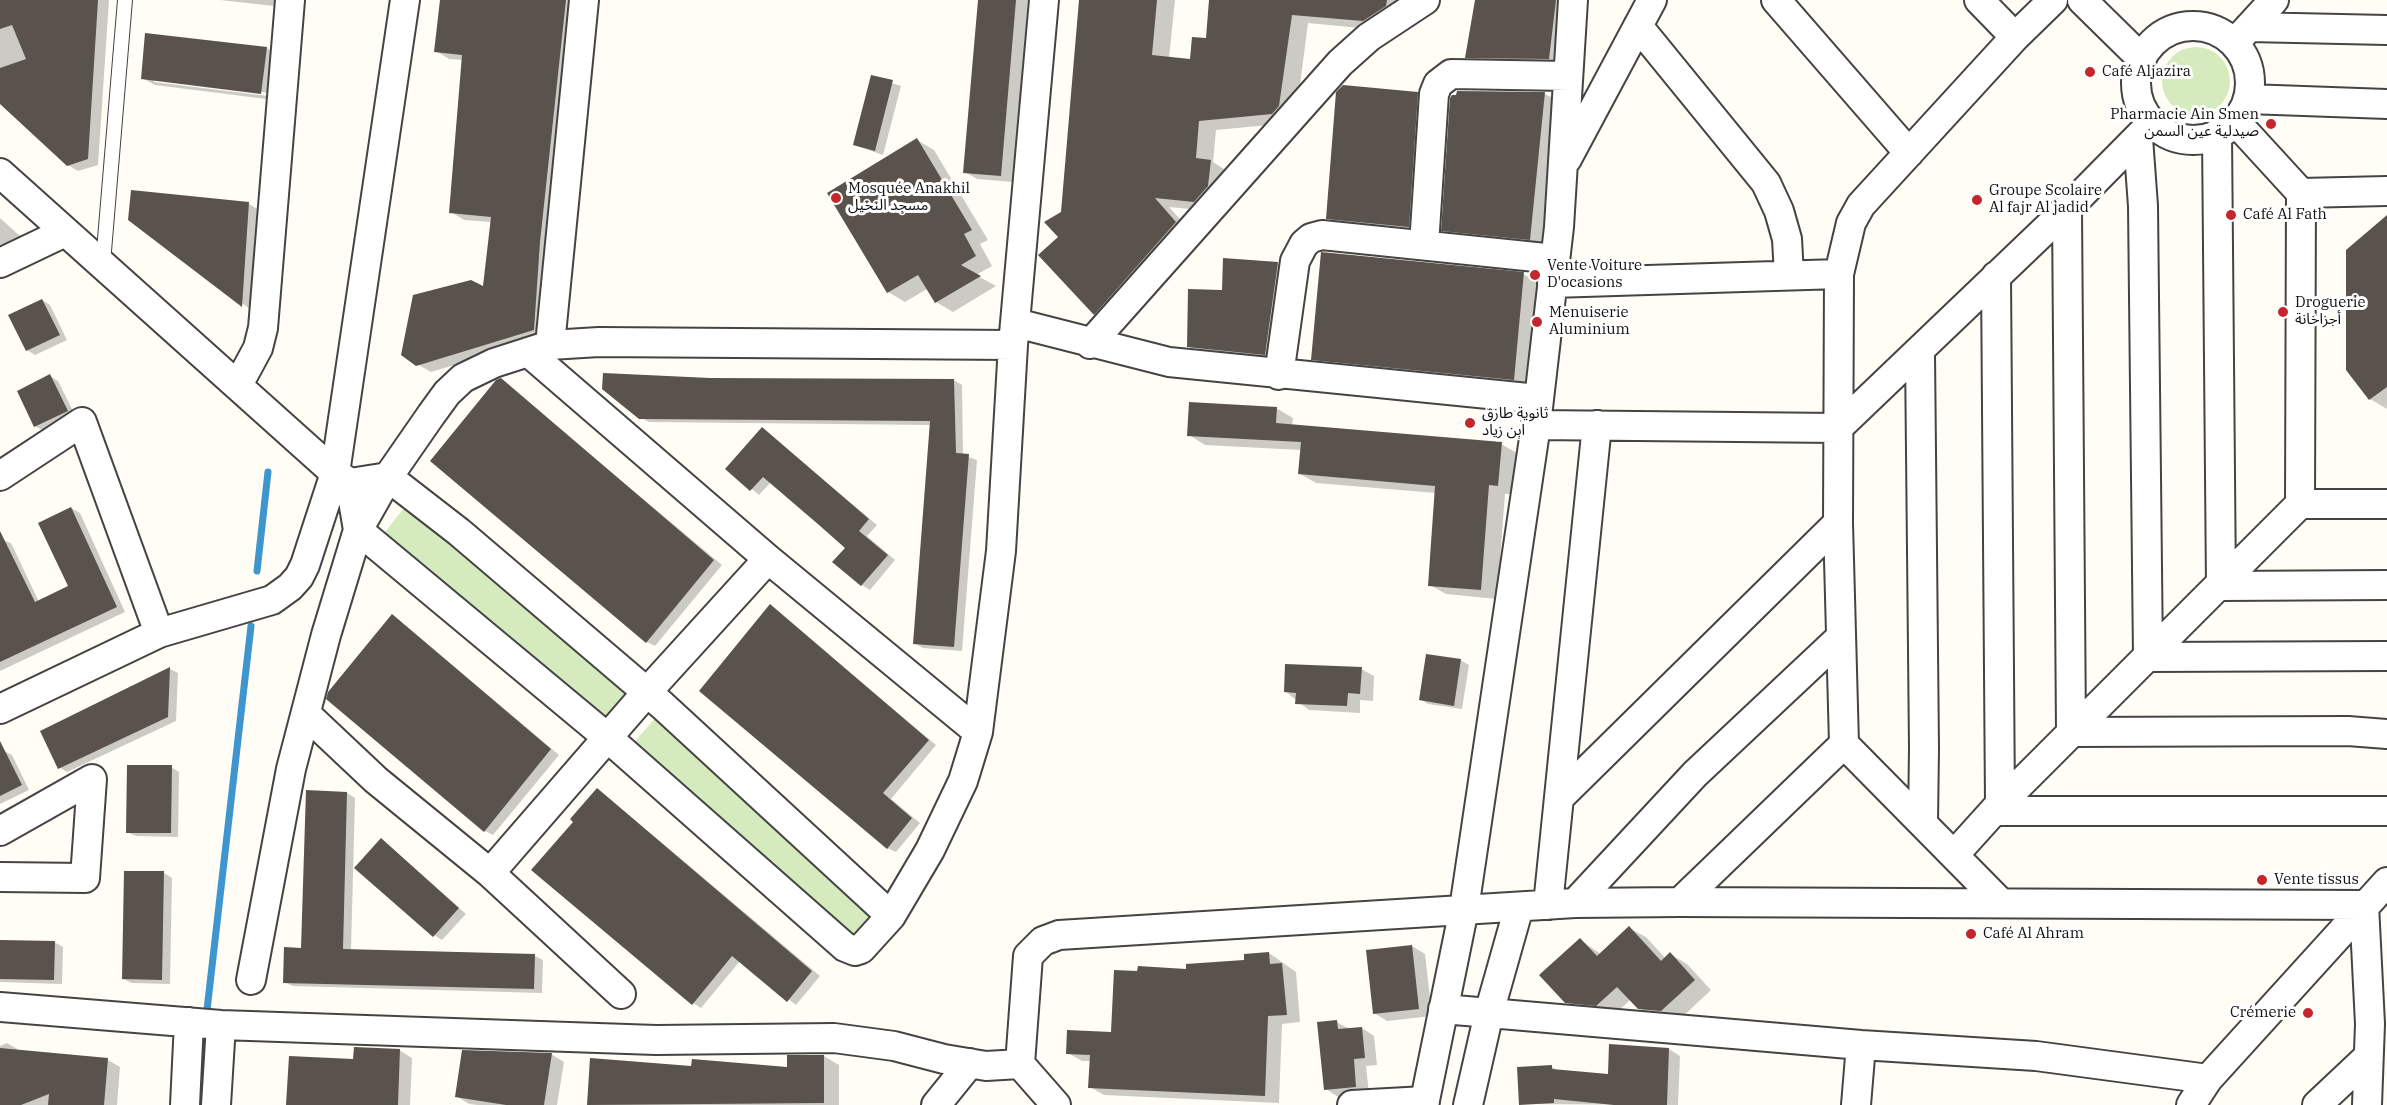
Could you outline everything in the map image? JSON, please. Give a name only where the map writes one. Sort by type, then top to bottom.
[{"type":"street","points":[[238,385],[258,348],[264,328],[290,0]]},
{"type":"street","points":[[0,710],[159,633],[261,603],[290,587],[305,565],[342,478],[405,0]]},
{"type":"street","points":[[539,349],[584,0]]},
{"type":"street","points":[[0,173],[342,478],[358,530],[608,738],[845,947],[855,951],[861,949],[891,916],[930,850],[963,781],[978,732],[1001,551],[1014,334],[1044,0]]},
{"type":"street","points":[[1090,344],[1340,63],[1369,37],[1425,0]]},
{"type":"street","points":[[1352,1105],[1425,1103],[1464,909],[1537,412],[1553,271],[1573,0]]},
{"type":"street","points":[[1561,169],[1652,0]]},
{"type":"street","points":[[1776,0],[1909,153]]},
{"type":"street","points":[[1979,0],[2015,37]]},
{"type":"street","points":[[2000,902],[1844,744],[1838,523],[1839,274],[1847,236],[1856,214],[2015,37],[2053,0]]},
{"type":"street","points":[[2082,0],[2142,59]]},
{"type":"street","points":[[2242,36],[2274,0]]},
{"type":"street","points":[[1638,26],[1766,183],[1779,211],[1787,239],[1789,275]]},
{"type":"street","points":[[2148,657],[2143,206],[2145,130],[2136,81],[2142,59],[2159,38],[2184,27],[2242,36],[2387,30]]},
{"type":"street","points":[[2221,586],[2233,118],[2248,70],[2242,36]]},
{"type":"street","points":[[1424,244],[1434,94],[1438,84],[1451,74],[1568,76]]},
{"type":"street","points":[[2145,130],[2180,139],[2199,140],[2233,118],[2387,104]]},
{"type":"street","points":[[1954,855],[1997,807],[2221,586],[2300,504],[2301,193],[2233,118]]},
{"type":"street","points":[[251,980],[291,769],[307,716],[326,635],[358,530],[388,477],[447,393],[463,378],[494,363],[539,349],[599,342],[1014,334],[1090,344],[1169,362],[1279,375],[1537,412],[1597,425],[1838,428],[1920,353],[2145,130]]},
{"type":"street","points":[[2301,193],[2387,191]]},
{"type":"street","points":[[2067,209],[2071,732]]},
{"type":"street","points":[[0,263],[65,232]]},
{"type":"street","points":[[1279,375],[1295,261],[1304,244],[1322,235],[1424,244],[1553,271],[1839,274]]},
{"type":"street","points":[[1996,276],[1997,807]]},
{"type":"street","points":[[539,349],[768,558],[978,732]]},
{"type":"street","points":[[1920,353],[1923,823]]},
{"type":"street","points":[[0,476],[82,422],[159,633]]},
{"type":"street","points":[[1562,904],[1559,798],[1597,425]]},
{"type":"street","points":[[342,478],[388,477],[459,532],[647,692],[891,916]]},
{"type":"street","points":[[2300,504],[2387,504]]},
{"type":"street","points":[[1559,798],[1838,523]]},
{"type":"street","points":[[490,873],[647,692],[768,558]]},
{"type":"street","points":[[2221,586],[2387,585]]},
{"type":"street","points":[[1562,904],[1695,774],[1841,637]]},
{"type":"street","points":[[2148,657],[2387,656]]},
{"type":"street","points":[[307,716],[376,780],[490,873],[621,994]]},
{"type":"street","points":[[2071,732],[2348,731],[2387,734]]},
{"type":"street","points":[[1680,902],[1844,744]]},
{"type":"street","points":[[0,831],[92,779],[85,878],[0,877]]},
{"type":"street","points":[[1997,807],[2387,811]]},
{"type":"street","points":[[2191,1105],[2208,1079],[2387,882]]},
{"type":"street","points":[[1056,1105],[1020,1064],[1028,956],[1043,941],[1059,935],[1562,904],[2000,902],[2364,905]]},
{"type":"street","points":[[2364,905],[2378,1024],[2368,1057],[2367,1105]]},
{"type":"street","points":[[1468,1105],[1489,1014],[1519,907]]},
{"type":"street","points":[[0,1007],[221,1025],[656,1040],[834,1038],[894,1046],[986,1066],[1020,1064]]},
{"type":"street","points":[[1443,1009],[1861,1045],[2036,1056],[2208,1079]]},
{"type":"street","points":[[185,1105],[189,1022]]},
{"type":"street","points":[[216,1105],[221,1025]]},
{"type":"street","points":[[1856,1105],[1861,1045]]},
{"type":"street","points":[[2317,1105],[2368,1057]]},
{"type":"street","points":[[936,1105],[970,1063]]},
{"type":"lane","points":[[102,265],[125,0]]},
{"type":"green space","points":[[2196,47],[2209,50],[2220,57],[2227,68],[2230,81],[2227,94],[2220,105],[2209,112],[2196,115],[2183,112],[2172,105],[2165,94],[2162,81],[2165,68],[2172,57],[2183,50]]},
{"type":"green space","points":[[408,503],[639,684],[601,727],[381,537]]},
{"type":"green space","points":[[665,707],[882,916],[856,946],[630,747]]},
{"type":"building","points":[[0,0],[98,0],[88,159],[67,166],[0,104],[0,68],[26,59],[12,25],[0,29]]},
{"type":"building","points":[[440,0],[566,0],[540,242],[534,330],[416,366],[401,355],[413,295],[471,280],[483,286],[491,217],[449,213],[462,55],[434,52]]},
{"type":"building","points":[[978,0],[1016,0],[1001,176],[963,173]]},
{"type":"building","points":[[1079,0],[1157,0],[1152,55],[1190,59],[1192,37],[1206,38],[1209,0],[1387,0],[1386,6],[1363,21],[1292,15],[1279,106],[1272,114],[1199,121],[1196,158],[1211,160],[1208,186],[1194,202],[1155,198],[1176,222],[1094,315],[1038,255],[1058,237],[1044,222],[1061,212]]},
{"type":"building","points":[[1475,0],[1556,0],[1549,59],[1465,58]]},
{"type":"building","points":[[145,33],[267,47],[261,94],[141,79]]},
{"type":"building","points":[[871,75],[893,80],[875,151],[853,145]]},
{"type":"building","points":[[1343,85],[1418,92],[1409,227],[1326,219],[1336,92]]},
{"type":"building","points":[[1457,91],[1545,92],[1530,240],[1441,231],[1450,98],[1456,95]]},
{"type":"building","points":[[917,138],[972,230],[964,234],[976,256],[961,265],[981,276],[935,303],[918,275],[887,293],[827,193]]},
{"type":"building","points":[[131,190],[249,202],[242,307],[128,220]]},
{"type":"building","points":[[2387,215],[2387,387],[2369,400],[2346,370],[2346,250]]},
{"type":"building","points":[[1321,252],[1524,272],[1514,380],[1311,360]]},
{"type":"building","points":[[1223,258],[1278,262],[1265,355],[1187,347],[1188,289],[1222,290]]},
{"type":"building","points":[[42,299],[60,335],[26,351],[8,315]]},
{"type":"building","points":[[603,373],[710,378],[954,379],[956,453],[969,454],[954,647],[913,644],[930,421],[639,419],[602,389]]},
{"type":"building","points":[[50,374],[68,411],[34,427],[17,391]]},
{"type":"building","points":[[501,378],[714,560],[646,643],[430,461],[496,380]]},
{"type":"building","points":[[1189,402],[1277,407],[1276,423],[1502,442],[1498,486],[1489,485],[1481,590],[1428,586],[1435,486],[1298,474],[1301,442],[1187,436]]},
{"type":"building","points":[[762,427],[869,519],[859,531],[888,555],[861,586],[832,562],[845,548],[819,525],[763,477],[750,491],[725,469]]},
{"type":"building","points":[[71,507],[117,607],[0,662],[0,531],[35,602],[68,586],[38,523]]},
{"type":"building","points":[[770,604],[929,740],[883,793],[912,818],[887,849],[699,691]]},
{"type":"building","points":[[392,614],[551,749],[484,832],[326,699],[328,692]]},
{"type":"building","points":[[1426,654],[1461,659],[1454,706],[1419,700]]},
{"type":"building","points":[[1285,664],[1362,667],[1360,694],[1348,693],[1347,706],[1295,704],[1296,693],[1284,692]]},
{"type":"building","points":[[170,667],[168,717],[58,769],[40,731]]},
{"type":"building","points":[[0,741],[22,785],[0,796]]},
{"type":"building","points":[[127,765],[172,765],[171,833],[126,833]]},
{"type":"building","points":[[597,788],[812,971],[787,1002],[732,956],[692,1005],[531,870],[573,822],[570,819]]},
{"type":"building","points":[[306,790],[347,792],[343,949],[535,954],[534,989],[283,983],[284,947],[301,948]]},
{"type":"building","points":[[381,838],[459,908],[433,937],[354,868]]},
{"type":"building","points":[[124,871],[164,871],[162,980],[122,979]]},
{"type":"building","points":[[1629,926],[1661,961],[1670,952],[1695,980],[1661,1011],[1638,1009],[1617,987],[1596,1006],[1565,1003],[1539,975],[1580,938],[1597,956]]},
{"type":"building","points":[[0,940],[55,941],[54,980],[0,979]]},
{"type":"building","points":[[1412,945],[1419,1009],[1373,1014],[1366,950]]},
{"type":"building","points":[[1269,952],[1270,964],[1282,963],[1287,1015],[1268,1016],[1265,1096],[1088,1088],[1090,1055],[1066,1054],[1067,1030],[1111,1032],[1114,970],[1137,971],[1138,966],[1186,969],[1186,964],[1244,960],[1244,954]]},
{"type":"building","points":[[1337,1020],[1338,1029],[1362,1027],[1365,1058],[1354,1059],[1356,1087],[1324,1090],[1317,1022]]},
{"type":"building","points":[[1609,1044],[1669,1048],[1667,1105],[1614,1105],[1554,1099],[1554,1103],[1519,1105],[1517,1067],[1552,1065],[1552,1069],[1608,1074]]},
{"type":"building","points":[[354,1047],[400,1049],[398,1105],[286,1105],[289,1056],[353,1059]]},
{"type":"building","points":[[0,1048],[108,1058],[104,1105],[48,1105],[49,1094],[21,1105],[0,1105]]},
{"type":"building","points":[[462,1050],[552,1053],[544,1105],[506,1105],[455,1097]]},
{"type":"building","points":[[787,1055],[824,1055],[824,1103],[587,1105],[590,1058],[691,1066],[692,1059],[787,1067]]},
{"type":"waterway","points":[[257,571],[268,472]]},
{"type":"waterway","points":[[207,1010],[251,626]]},
{"type":"place","name":"Café Aljazira","points":[[2090,72]]},
{"type":"place","name":"Pharmacie Ain Smen صيدلية عين السمن","points":[[2271,124]]},
{"type":"place","name":"Mosquée Anakhil مسجد النخيل","points":[[836,198]]},
{"type":"place","name":"Groupe Scolaire Al fajr Al jadid","points":[[1977,200]]},
{"type":"place","name":"Café Al Fath","points":[[2231,215]]},
{"type":"place","name":"Vente Voiture D'ocasions","points":[[1535,275]]},
{"type":"place","name":"Droguerie أجزاخانة","points":[[2283,312]]},
{"type":"place","name":"Menuiserie Aluminium","points":[[1537,322]]},
{"type":"place","name":"ثانوية طارق ابن زياد","points":[[1470,423]]},
{"type":"place","name":"Vente tissus","points":[[2262,880]]},
{"type":"place","name":"Café Al Ahram","points":[[1971,934]]},
{"type":"place","name":"Crémerie","points":[[2308,1013]]}]
